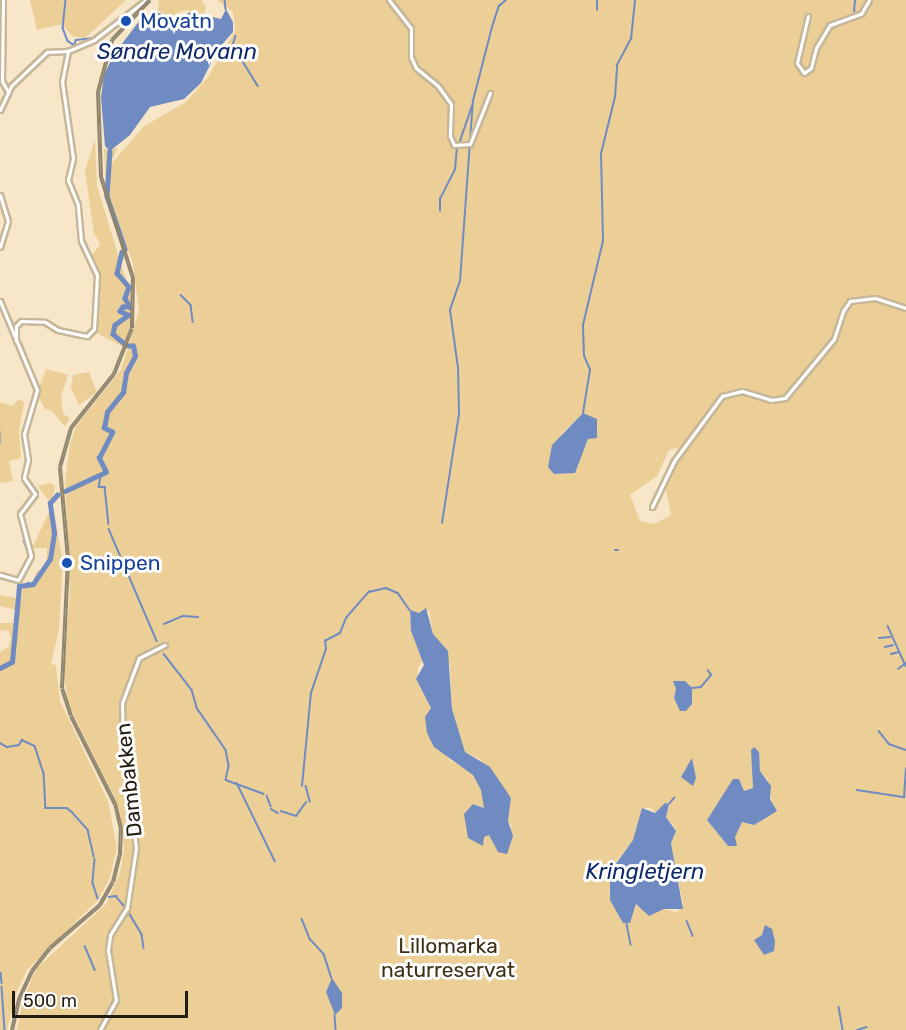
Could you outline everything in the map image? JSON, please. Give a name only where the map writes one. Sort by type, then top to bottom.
[{"type":"street","points":[[3,0],[2,81],[8,92]]},
{"type":"street","points":[[0,110],[8,92],[49,51],[68,51],[95,39],[146,0]]},
{"type":"street","points":[[389,0],[411,28],[411,57],[416,68],[438,86],[451,104],[450,136],[454,145],[470,144],[490,93]]},
{"type":"street","points":[[808,16],[797,63],[804,73],[810,68],[816,48],[830,25],[861,14],[868,0]]},
{"type":"street","points":[[16,341],[16,326],[21,321],[45,322],[59,330],[88,336],[94,329],[96,273],[81,243],[78,205],[68,181],[73,158],[62,82],[68,51]]},
{"type":"street","points":[[0,195],[8,221],[0,248]]},
{"type":"street","points":[[652,507],[674,461],[722,396],[742,391],[771,400],[784,398],[834,339],[843,311],[850,302],[875,298],[906,308]]},
{"type":"street","points":[[0,301],[37,390],[24,434],[28,460],[24,478],[35,494],[20,512],[30,556],[18,580],[0,576]]},
{"type":"street","name":"Dambakken","points":[[99,1030],[116,1000],[108,950],[110,935],[127,908],[136,848],[130,777],[123,749],[122,703],[139,658],[165,645]]},
{"type":"green space","points":[[30,0],[126,0],[85,38],[72,36],[62,24],[37,30]]},
{"type":"green space","points":[[159,0],[202,0],[206,7],[204,14],[185,10],[169,17],[158,10]]},
{"type":"green space","name":"Lillomarka naturreservat","points":[[217,0],[906,0],[906,1030],[17,1030],[23,1000],[36,969],[106,904],[120,872],[124,849],[119,807],[68,704],[63,666],[70,594],[65,480],[70,444],[76,426],[121,370],[139,311],[133,264],[106,185],[104,149],[118,148],[110,165],[144,126],[186,102],[208,77],[235,31],[233,12]],"holes":[[[583,413],[596,419],[597,437],[588,439],[575,473],[554,474],[548,467],[562,433]],[[677,448],[682,453],[665,483],[671,515],[654,524],[640,521],[630,495],[657,476],[669,450]],[[410,610],[419,613],[429,610],[433,634],[450,664],[452,709],[465,752],[481,760],[511,798],[508,821],[512,826],[496,846],[489,835],[484,837],[485,844],[475,804],[485,808],[480,785],[470,771],[451,761],[442,750],[431,708],[417,682],[418,667],[423,661],[411,631]],[[752,753],[759,762],[760,771],[768,780],[772,803],[757,824],[742,822],[728,846],[707,820],[732,781],[740,781],[744,791],[753,788]],[[665,804],[669,805],[666,817],[675,828],[671,843],[683,904],[677,912],[663,909],[649,916],[637,904],[630,922],[623,923],[609,893],[613,866],[633,840],[642,808],[651,808],[655,813]]]},
{"type":"green space","points":[[95,140],[97,186],[128,287],[132,288],[133,316],[125,348],[97,333],[98,274],[89,260],[100,244],[94,233],[85,171]]},
{"type":"green space","points":[[46,369],[68,375],[61,396],[63,414],[70,418],[65,427],[52,411],[45,409],[37,394]]},
{"type":"green space","points":[[89,372],[97,392],[79,405],[71,388],[73,375]]},
{"type":"green space","points":[[19,399],[24,402],[19,430],[21,458],[9,461],[13,481],[0,483],[0,402],[12,406]]},
{"type":"green space","points":[[50,483],[55,486],[52,502],[63,562],[59,630],[51,664],[56,665],[60,701],[108,801],[117,848],[109,880],[98,900],[27,970],[17,991],[7,1030],[0,1030],[0,652],[9,647],[11,638],[9,631],[0,630],[0,623],[16,623],[16,610],[0,606],[0,595],[21,599],[23,587],[32,585],[37,571],[46,567],[47,548],[32,548],[49,512],[49,501],[38,486]]},
{"type":"water","name":"Søndre Movann","points":[[226,9],[233,22],[233,32],[219,48],[212,49],[211,63],[201,83],[184,99],[150,107],[130,135],[110,151],[105,146],[101,97],[104,75],[113,56],[110,53],[115,53],[143,16],[159,13],[178,18],[191,12],[221,19]]},
{"type":"water","points":[[583,413],[597,419],[597,438],[588,439],[575,473],[554,474],[548,467],[552,445]]},
{"type":"water","points":[[426,608],[433,634],[448,651],[452,709],[465,752],[490,767],[511,798],[508,821],[513,836],[507,854],[498,852],[489,835],[484,837],[483,846],[468,838],[464,814],[473,804],[484,808],[481,790],[473,775],[434,747],[427,733],[425,717],[431,708],[416,679],[424,665],[411,631],[410,610],[419,613]]},
{"type":"water","points":[[673,681],[685,681],[692,688],[692,704],[686,711],[680,711],[674,698],[676,689]]},
{"type":"water","points":[[754,747],[759,752],[760,771],[771,786],[770,799],[777,811],[754,825],[742,822],[735,837],[737,846],[728,846],[707,820],[733,779],[739,779],[744,791],[753,788],[751,750]]},
{"type":"water","points":[[692,758],[696,778],[693,786],[681,777]]},
{"type":"water","name":"Kringletjern","points":[[665,803],[669,804],[666,817],[676,831],[671,843],[683,909],[664,909],[649,916],[636,904],[630,923],[623,923],[610,900],[610,872],[633,840],[642,808],[655,813]]},
{"type":"water","points":[[765,925],[772,929],[775,941],[774,951],[764,955],[754,940],[762,935]]},
{"type":"water","points":[[332,978],[342,993],[342,1008],[335,1015],[326,992]]},
{"type":"waterway","points":[[66,0],[63,28],[68,41],[74,45],[76,40],[94,38],[106,51]]},
{"type":"waterway","points":[[225,0],[226,9]]},
{"type":"waterway","points":[[442,523],[459,414],[458,368],[450,310],[460,281],[473,101],[492,27],[499,6],[506,0]]},
{"type":"waterway","points":[[597,0],[597,10]]},
{"type":"waterway","points":[[583,413],[590,370],[584,356],[583,325],[603,241],[601,154],[615,97],[617,65],[631,39],[635,0]]},
{"type":"waterway","points":[[854,12],[855,0]]},
{"type":"waterway","points":[[236,36],[233,45],[258,86]]},
{"type":"waterway","points":[[459,144],[472,106]]},
{"type":"waterway","points":[[440,211],[440,199],[455,170],[457,148]]},
{"type":"waterway","points":[[110,151],[107,196],[125,249]]},
{"type":"waterway","points":[[122,252],[117,273],[129,287],[125,298],[130,307],[123,307]]},
{"type":"waterway","points":[[181,295],[191,305],[193,322]]},
{"type":"waterway","points":[[123,307],[120,311],[129,315],[115,325],[113,334],[126,345]]},
{"type":"waterway","points":[[65,491],[106,472],[99,458],[112,432],[104,428],[107,412],[123,392],[126,373],[135,356],[133,346],[129,346]]},
{"type":"waterway","points":[[0,432],[0,443]]},
{"type":"waterway","points":[[101,477],[99,487],[105,487],[109,524]]},
{"type":"waterway","points":[[0,668],[12,662],[19,586],[33,584],[50,559],[54,533],[50,503],[57,495]]},
{"type":"waterway","points":[[109,529],[157,641]]},
{"type":"waterway","points":[[24,540],[28,552]]},
{"type":"waterway","points":[[28,568],[30,564]]},
{"type":"waterway","points":[[302,786],[311,693],[326,649],[325,641],[340,633],[346,618],[369,592],[386,588],[398,593],[410,610]]},
{"type":"waterway","points":[[164,624],[183,616],[198,617]]},
{"type":"waterway","points":[[888,626],[906,666]]},
{"type":"waterway","points":[[879,638],[890,637]]},
{"type":"waterway","points":[[885,647],[893,645]]},
{"type":"waterway","points":[[891,654],[899,652]]},
{"type":"waterway","points":[[164,654],[192,690],[197,708],[226,750],[229,766],[226,780],[264,794]]},
{"type":"waterway","points":[[898,669],[905,664]]},
{"type":"waterway","points":[[692,688],[701,687],[711,675],[708,671]]},
{"type":"waterway","points":[[879,731],[889,744],[906,750]]},
{"type":"waterway","points":[[0,743],[7,747],[19,745],[22,740],[35,746],[44,773],[46,808],[67,808],[72,812],[88,830],[94,856]]},
{"type":"waterway","points":[[857,790],[904,797],[906,769]]},
{"type":"waterway","points":[[237,783],[275,861]]},
{"type":"waterway","points":[[306,786],[310,801]]},
{"type":"waterway","points":[[267,796],[271,806]]},
{"type":"waterway","points":[[669,804],[674,798]]},
{"type":"waterway","points":[[281,811],[296,816],[306,802]]},
{"type":"waterway","points":[[271,809],[278,813]]},
{"type":"waterway","points":[[95,859],[93,883],[98,898]]},
{"type":"waterway","points":[[109,897],[116,896],[128,911],[142,934],[144,948]]},
{"type":"waterway","points":[[302,919],[310,939],[324,954],[332,978]]},
{"type":"waterway","points":[[687,921],[693,936]]},
{"type":"waterway","points":[[627,924],[631,945]]},
{"type":"waterway","points":[[85,946],[95,970]]},
{"type":"waterway","points":[[1,973],[2,983]]},
{"type":"waterway","points":[[2,987],[5,1030]]},
{"type":"waterway","points":[[839,1007],[843,1030]]},
{"type":"waterway","points":[[335,1015],[336,1030]]},
{"type":"waterway","points":[[857,1030],[867,1027]]},
{"type":"railway","points":[[12,1030],[19,999],[32,971],[50,948],[100,905],[113,882],[120,854],[121,829],[115,804],[71,716],[62,688],[68,559],[60,467],[71,428],[114,374],[132,328],[133,278],[101,177],[98,92],[112,40],[150,0]]},
{"type":"place","name":"Movatn","points":[[126,21]]},
{"type":"place","name":"Snippen","points":[[67,563]]}]
